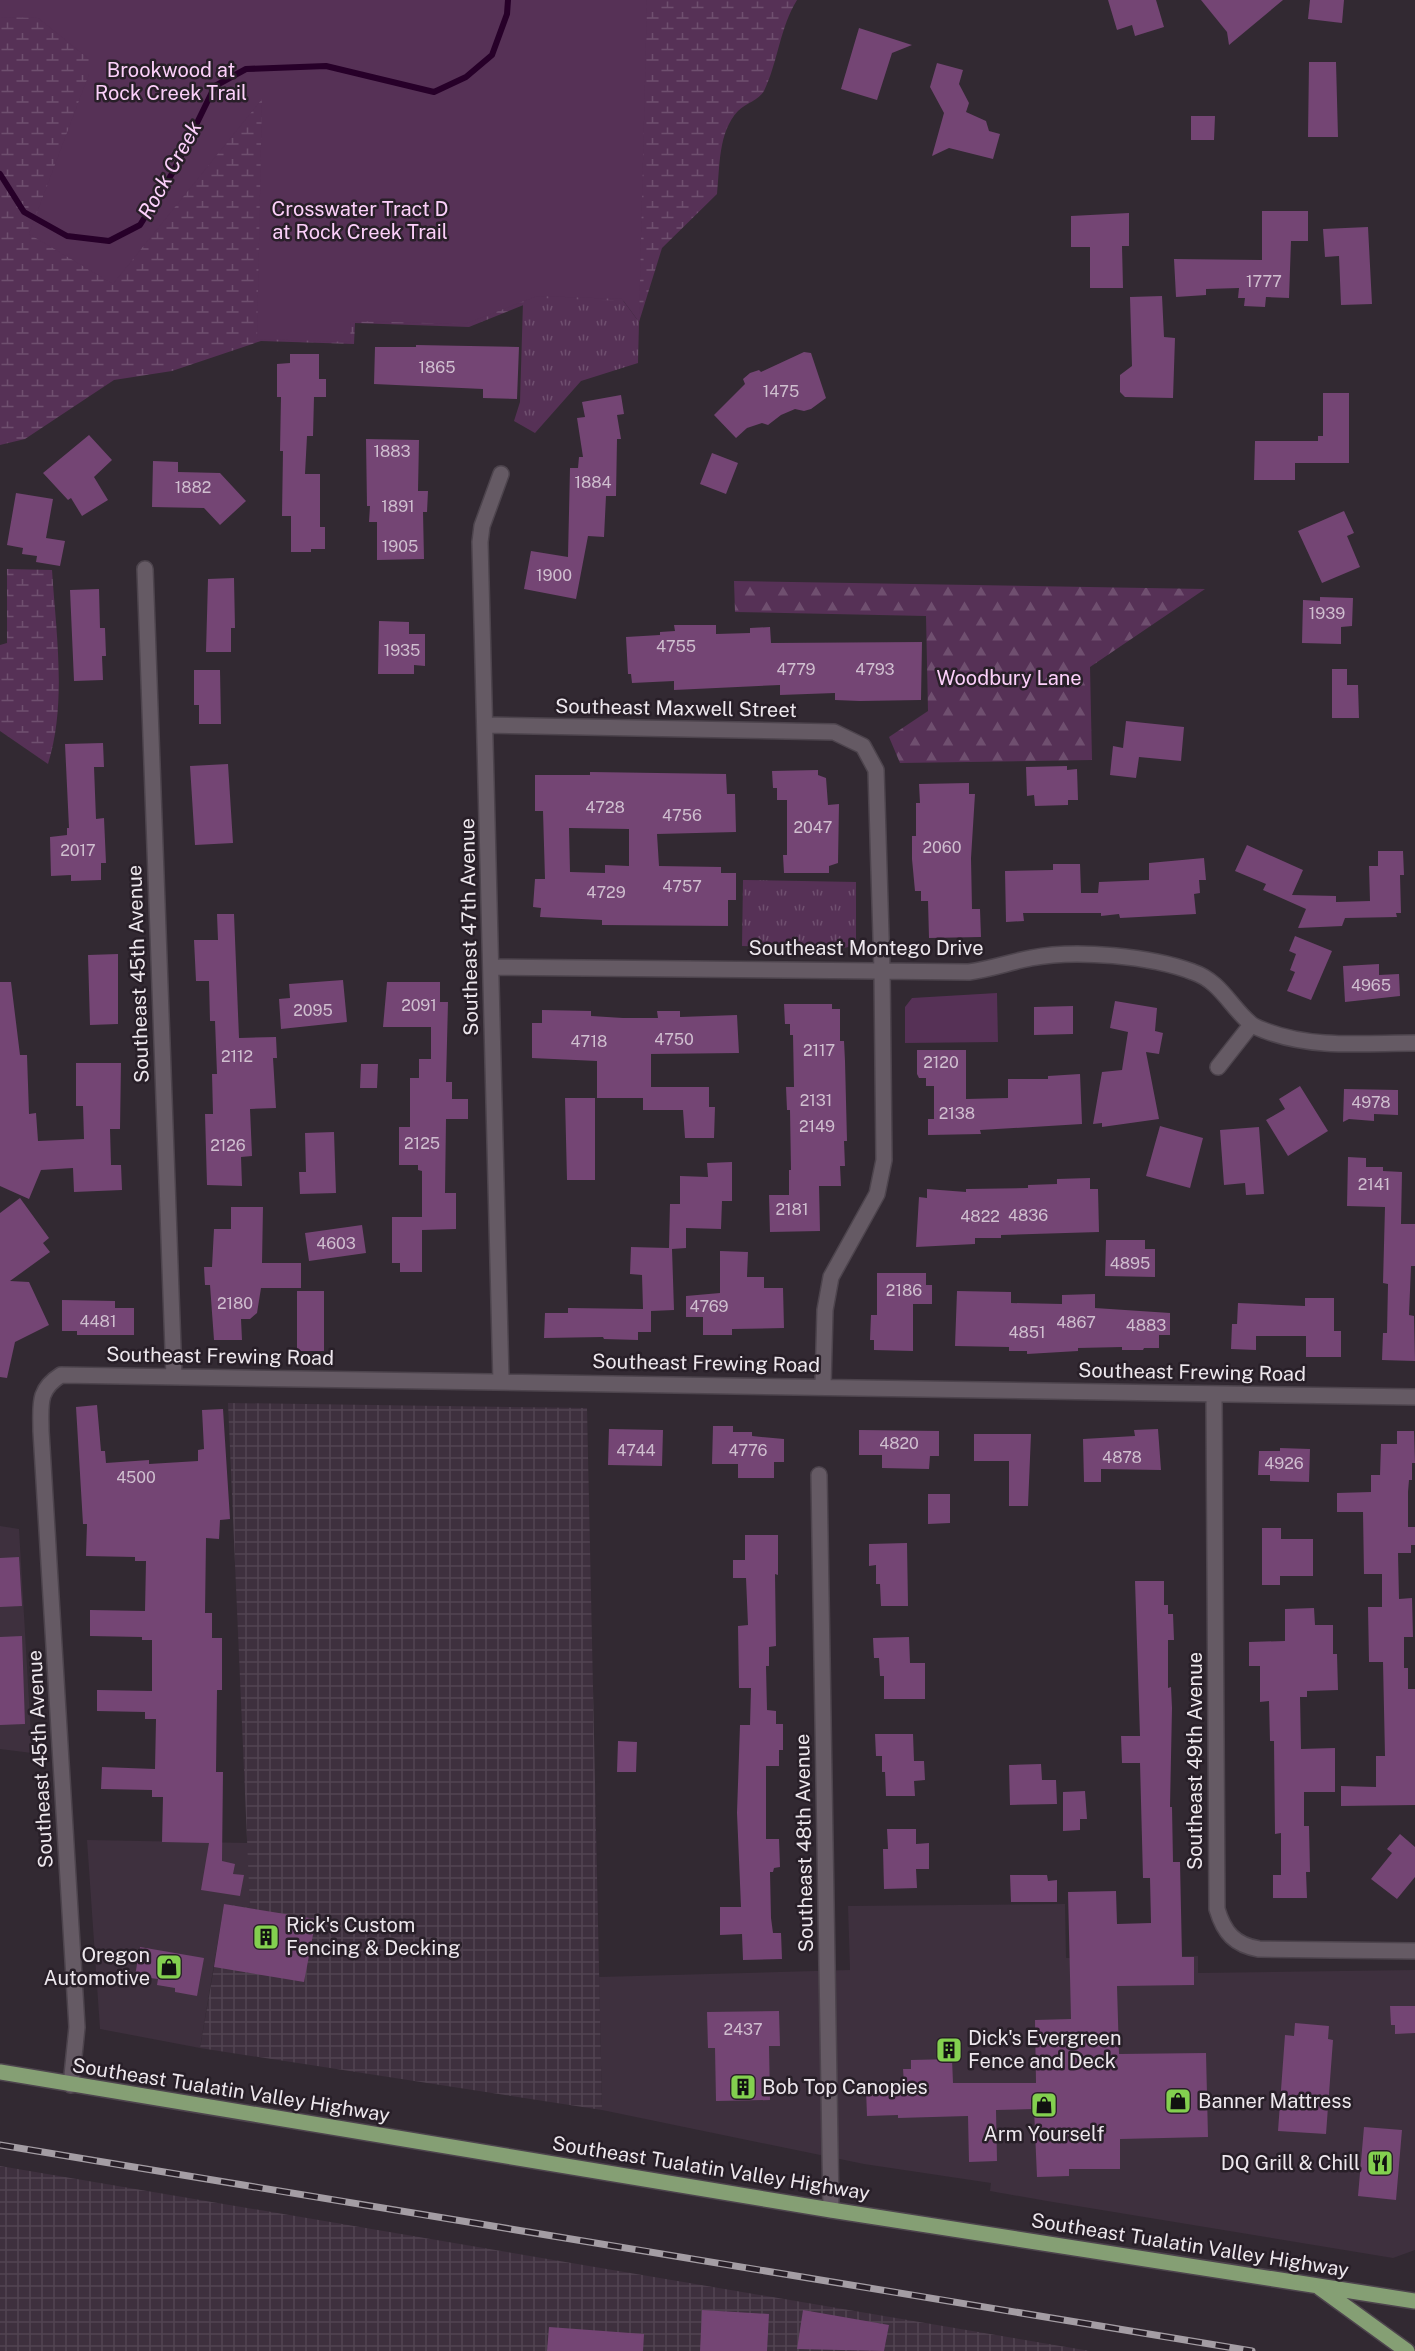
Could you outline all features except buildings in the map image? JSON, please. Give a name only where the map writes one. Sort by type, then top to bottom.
[{"type":"main road","name":"Southeast Tualatin Valley Highway","points":[[0,2072],[831,2210],[1415,2301]]},
{"type":"main road","points":[[1317,2287],[1407,2351]]},
{"type":"street","name":"Southeast 47th Avenue","points":[[501,474],[482,526],[480,542],[501,1382]]},
{"type":"street","name":"Southeast 45th Avenue","points":[[145,569],[174,1377]]},
{"type":"street","name":"Southeast Maxwell Street","points":[[485,725],[834,732],[863,746],[876,770],[882,970]]},
{"type":"street","name":"Southeast Montego Drive","points":[[491,967],[969,972],[997,969],[1030,958],[1054,954],[1087,954],[1170,964],[1197,973],[1220,988],[1251,1025],[1277,1035],[1315,1044],[1415,1043]]},
{"type":"street","points":[[823,1385],[825,1310],[831,1277],[877,1194],[884,1160],[882,970]]},
{"type":"street","points":[[1218,1067],[1251,1025]]},
{"type":"street","name":"Southeast Frewing Road","points":[[41,1431],[42,1398],[48,1383],[61,1375],[823,1385],[1415,1397]]},
{"type":"street","name":"Southeast 49th Avenue","points":[[1214,1394],[1217,1909],[1221,1923],[1230,1937],[1244,1946],[1259,1949],[1415,1951]]},
{"type":"street","name":"Southeast 45th Avenue","points":[[41,1431],[77,2027],[71,2085]]},
{"type":"street","name":"Southeast 48th Avenue","points":[[819,1475],[831,2210]]},
{"type":"shaded area","points":[[228,1403],[587,1408],[602,2110],[200,2048],[225,1904],[250,1908]]},
{"type":"shaded area","points":[[0,1526],[19,1529],[32,1753],[0,1749]]},
{"type":"shaded area","points":[[87,1840],[249,1843],[250,1909],[224,1905],[200,2048],[100,2029]]},
{"type":"shaded area","points":[[1065,1904],[1066,1958],[1198,1956],[1198,1973],[1415,1970],[1415,2250],[1393,2258],[1047,2201],[990,2191],[991,2183],[864,2164],[602,2110],[599,1977],[850,1970],[848,1906]]},
{"type":"shaded area","points":[[0,2166],[1090,2351],[0,2351]]},
{"type":"green space","points":[[0,0],[797,0],[791,10],[764,91],[731,119],[723,139],[717,194],[662,248],[639,322],[626,301],[541,298],[469,327],[355,323],[354,344],[261,341],[172,371],[114,380],[25,439],[0,445]]},
{"type":"green space","points":[[0,0],[647,0],[639,322],[622,299],[537,296],[465,324],[351,321],[350,342],[257,339],[262,99],[113,284],[29,234],[89,74],[89,59],[38,18],[0,17]]},
{"type":"green space","points":[[537,296],[622,299],[639,322],[638,363],[581,381],[535,433],[514,421],[520,402],[523,302]]},
{"type":"green space","points":[[7,569],[52,570],[58,643],[59,692],[54,741],[48,764],[0,731],[0,645],[7,643]]},
{"type":"green space","name":"Woodbury Lane","points":[[734,581],[1205,589],[1090,667],[1092,760],[900,763],[889,737],[928,711],[926,616],[735,612]]},
{"type":"green space","points":[[743,880],[856,882],[856,942],[844,948],[742,946]]},
{"type":"green space","points":[[997,993],[998,1042],[905,1043],[905,1007],[912,998]]},
{"type":"waterway","name":"Rock Creek","points":[[0,174],[24,212],[67,236],[109,241],[140,225],[173,172],[215,86],[246,69],[326,66],[434,92],[466,77],[492,55],[507,14],[508,0]]},
{"type":"railway","points":[[0,2145],[1252,2351]]},
{"type":"place","name":"Rick's Custom Fencing & Decking","points":[[266,1937]]},
{"type":"place","name":"Oregon Automotive","points":[[169,1967]]},
{"type":"place","name":"Dick's Evergreen Fence and Deck","points":[[949,2050]]},
{"type":"place","name":"Bob Top Canopies","points":[[743,2087]]},
{"type":"place","name":"Banner Mattress","points":[[1178,2101]]},
{"type":"place","name":"Arm Yourself","points":[[1044,2105]]},
{"type":"place","name":"DQ Grill & Chill","points":[[1380,2163]]},
{"type":"park label","name":"Brookwood at Rock Creek Trail","points":[[171,82]]},
{"type":"park label","name":"Crosswater Tract D at Rock Creek Trail","points":[[360,220]]}]
